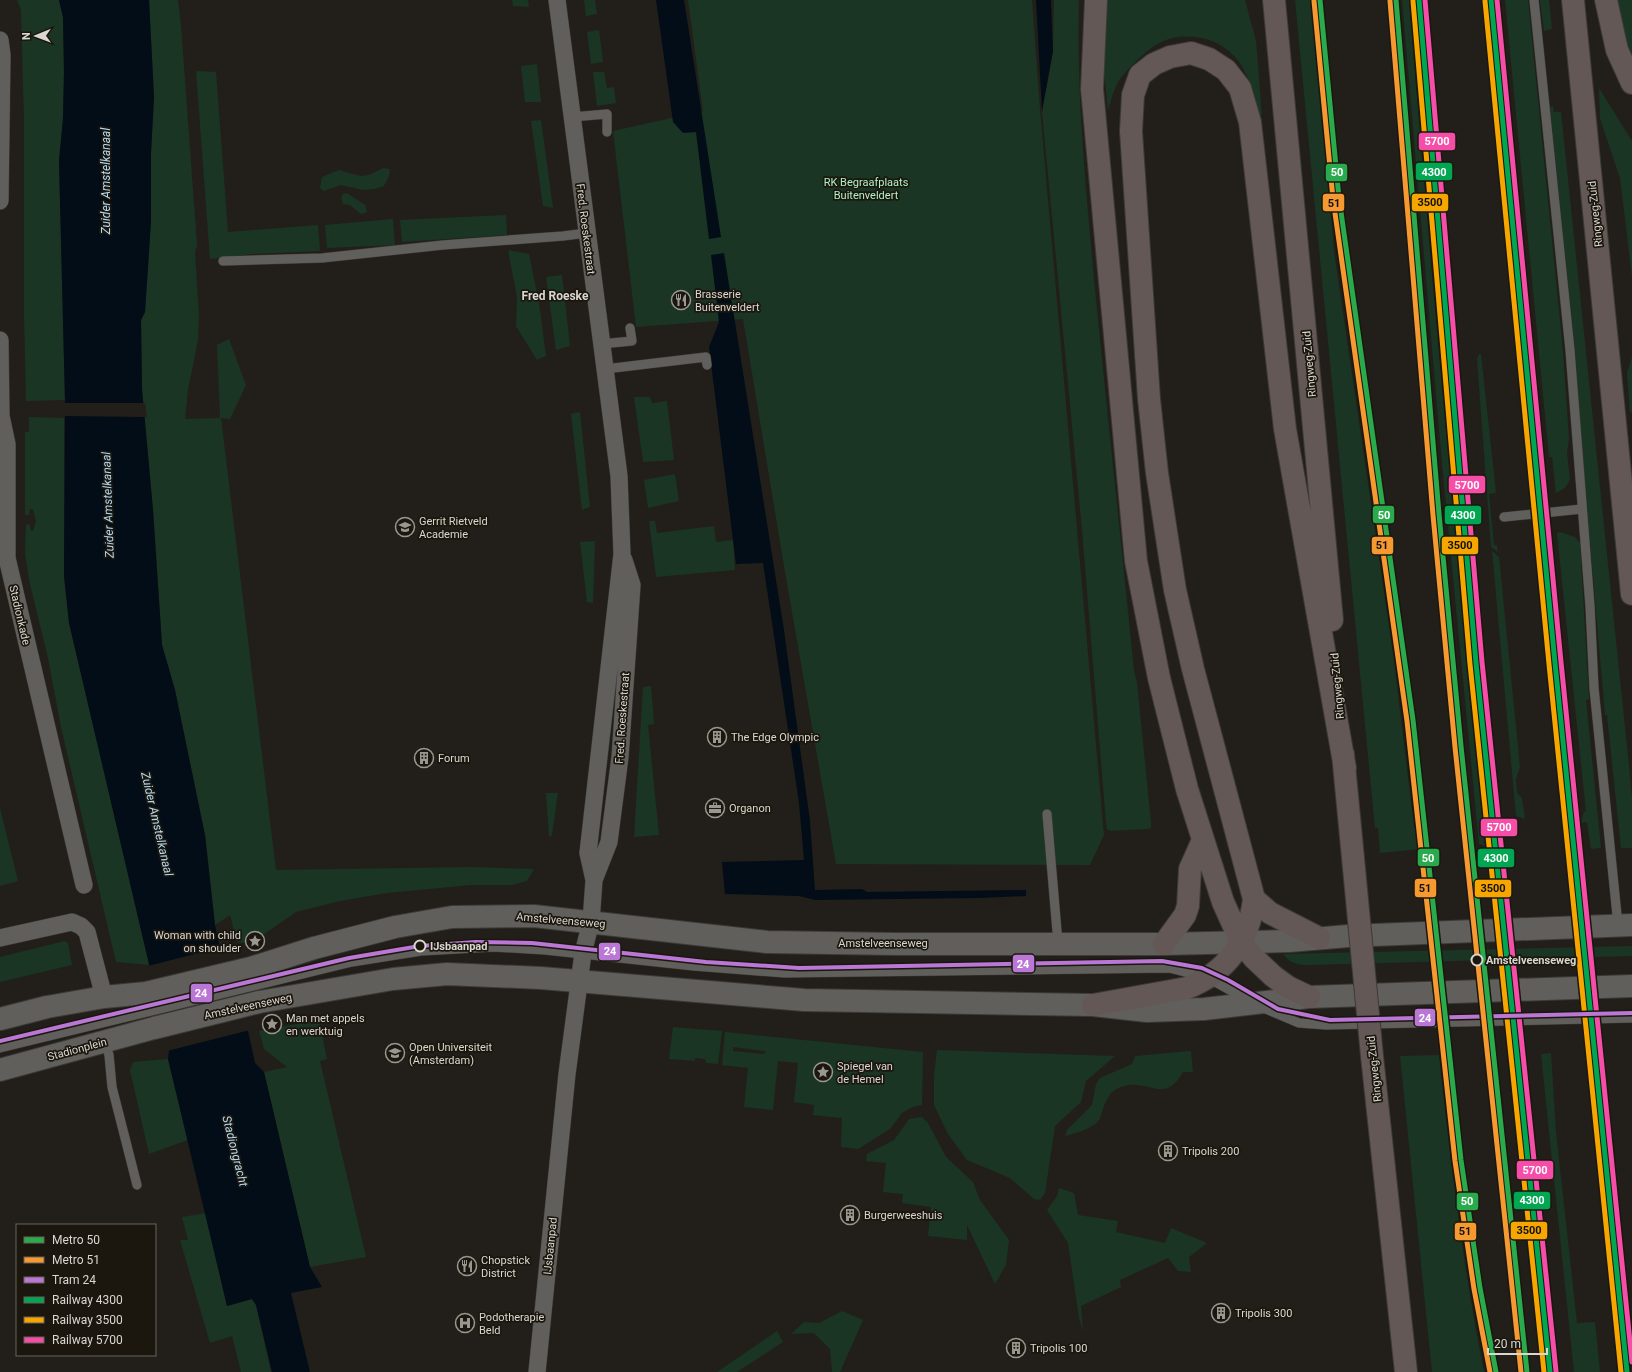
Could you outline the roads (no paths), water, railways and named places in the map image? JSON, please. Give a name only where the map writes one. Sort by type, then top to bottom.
[{"type":"highway","points":[[1096,0],[1092,89],[1136,561],[1159,678],[1187,789],[1223,902],[1241,942],[1254,958],[1273,976],[1288,987],[1309,997]]},
{"type":"highway","name":"Ringweg-Zuid","points":[[1274,0],[1314,418],[1372,1056],[1406,1372]]},
{"type":"highway","name":"Ringweg-Zuid","points":[[1573,0],[1632,585]]},
{"type":"highway","points":[[1606,0],[1618,50],[1632,83]]},
{"type":"highway","points":[[1093,1005],[1187,988],[1208,978],[1230,958],[1241,942],[1250,922],[1254,899],[1195,677],[1175,590],[1157,473],[1148,399],[1131,131],[1133,96],[1140,75],[1154,64],[1170,56],[1191,53],[1209,59],[1226,70],[1240,88],[1250,122],[1285,429],[1345,768]]},
{"type":"highway","points":[[1164,944],[1184,915],[1188,906],[1190,869],[1203,840]]},
{"type":"highway","points":[[1254,899],[1270,913],[1319,938]]},
{"type":"main road","name":"Amstelveenseweg","points":[[150,1011],[255,986],[314,948],[395,927],[452,918],[534,916],[767,942],[1164,944],[1289,941],[1319,938],[1625,925]]},
{"type":"main road","name":"Amstelveenseweg","points":[[150,1011],[255,986],[393,979],[447,974],[580,982],[804,1000],[1093,1005],[1160,1011],[1204,1009],[1309,997],[1632,986]]},
{"type":"main road","points":[[0,1019],[47,1007],[104,997],[150,1011]]},
{"type":"main road","name":"Stadionplein","points":[[0,1070],[105,1042],[150,1011]]},
{"type":"street","name":"Fred. Roeskestraat","points":[[557,0],[619,476],[622,554],[588,853],[594,880],[591,922],[583,953]]},
{"type":"street","points":[[0,40],[2,55],[0,201]]},
{"type":"street","name":"Stadionkade","points":[[0,340],[0,409],[7,444],[7,558],[84,885]]},
{"type":"street","points":[[0,938],[72,922],[81,926],[87,932],[104,997]]},
{"type":"street","name":"IJsbaanpad","points":[[537,1372],[567,1074],[583,953]]},
{"type":"lane","points":[[1534,0],[1570,350],[1594,688],[1625,925]]},
{"type":"lane","points":[[572,117],[606,114],[608,132]]},
{"type":"lane","points":[[223,261],[322,258],[443,245],[587,233]]},
{"type":"lane","points":[[601,344],[632,340],[630,328]]},
{"type":"lane","points":[[605,369],[706,357],[707,365]]},
{"type":"lane","points":[[1504,517],[1582,509]]},
{"type":"lane","points":[[1047,814],[1058,943]]},
{"type":"lane","name":"Amstelveenseweg","points":[[255,986],[352,962],[421,951],[493,947],[583,953],[694,966],[785,973],[1169,968],[1208,978],[1252,1003],[1299,1023],[1326,1025],[1632,1018]]},
{"type":"lane","name":"Stadionplein","points":[[0,1048],[150,1011]]},
{"type":"lane","points":[[105,1042],[109,1055],[112,1087],[137,1185]]},
{"type":"water","points":[[59,0],[149,0],[154,97],[151,153],[151,221],[145,312],[141,320],[142,389],[153,510],[162,645],[175,690],[205,835],[215,925],[220,948],[236,1009],[248,1031],[255,1063],[264,1072],[310,1267],[322,1287],[291,1293],[310,1372],[272,1372],[256,1305],[252,1299],[227,1306],[168,1059],[169,1050],[69,623],[64,576],[65,400],[59,161],[63,118],[64,72],[63,17]]},
{"type":"water","points":[[656,0],[684,0],[721,237],[709,239],[696,132],[683,133],[673,122]]},
{"type":"water","points":[[1036,0],[1051,0],[1053,51],[1042,111]]},
{"type":"water","points":[[724,253],[784,630],[810,821],[815,890],[862,889],[867,892],[1026,890],[1026,896],[815,900],[799,896],[725,894],[722,862],[804,860],[799,803],[763,563],[736,564],[709,347],[719,322],[711,255]]},
{"type":"metro line","name":"50","points":[[1320,0],[1339,198],[1413,720],[1461,1160],[1480,1288],[1496,1372]]},
{"type":"metro line","name":"50","points":[[1396,0],[1439,514],[1461,746],[1527,1372]]},
{"type":"metro line","name":"51","points":[[1314,1],[1333,199],[1407,721],[1455,1161],[1474,1289],[1490,1372]]},
{"type":"metro line","name":"51","points":[[1390,1],[1433,515],[1455,747],[1521,1372]]},
{"type":"tram line","name":"24","points":[[0,1041],[349,958],[420,946],[476,942],[532,943],[706,962],[799,968],[1162,961],[1202,968],[1228,980],[1278,1009],[1330,1020],[1632,1013]]},
{"type":"rail line","name":"4300","points":[[1419,0],[1476,663],[1550,1372]]},
{"type":"rail line","name":"5700","points":[[1425,0],[1482,662],[1556,1371]]},
{"type":"rail line","name":"4300","points":[[1491,0],[1555,663],[1627,1372]]},
{"type":"rail line","name":"5700","points":[[1497,0],[1561,662],[1632,1362]]},
{"type":"rail line","name":"3500","points":[[1413,1],[1470,664],[1544,1372]]},
{"type":"rail line","name":"3500","points":[[1485,1],[1549,664],[1621,1372]]},
{"type":"place","name":"Brasserie Buitenveldert","points":[[681,300]]},
{"type":"place","name":"Gerrit Rietveld Academie","points":[[405,527]]},
{"type":"place","name":"The Edge Olympic","points":[[717,737]]},
{"type":"place","name":"Forum","points":[[424,758]]},
{"type":"place","name":"Organon","points":[[715,808]]},
{"type":"place","name":"Woman with child on shoulder","points":[[255,941]]},
{"type":"place","name":"IJsbaanpad","points":[[420,946]]},
{"type":"place","name":"Amstelveenseweg","points":[[1477,960]]},
{"type":"place","name":"Man met appels en werktuig","points":[[272,1024]]},
{"type":"place","name":"Open Universiteit (Amsterdam)","points":[[395,1053]]},
{"type":"place","name":"Spiegel van de Hemel","points":[[823,1072]]},
{"type":"place","name":"Tripolis 200","points":[[1168,1151]]},
{"type":"place","name":"Burgerweeshuis","points":[[850,1215]]},
{"type":"place","name":"Chopstick District","points":[[467,1266]]},
{"type":"place","name":"Tripolis 300","points":[[1221,1313]]},
{"type":"place","name":"Podotherapie Beld","points":[[465,1323]]},
{"type":"place","name":"Tripolis 100","points":[[1016,1348]]},
{"type":"district","name":"Fred Roeske","points":[[555,296]]},
{"type":"water label","name":"Zuider Amstelkanaal","points":[[106,181]]},
{"type":"water label","name":"Zuider Amstelkanaal","points":[[108,505]]},
{"type":"water label","name":"Zuider Amstelkanaal","points":[[157,824]]},
{"type":"water label","name":"Stadiongracht","points":[[235,1151]]},
{"type":"park label","name":"RK Begraafplaats Buitenveldert","points":[[866,188]]}]
